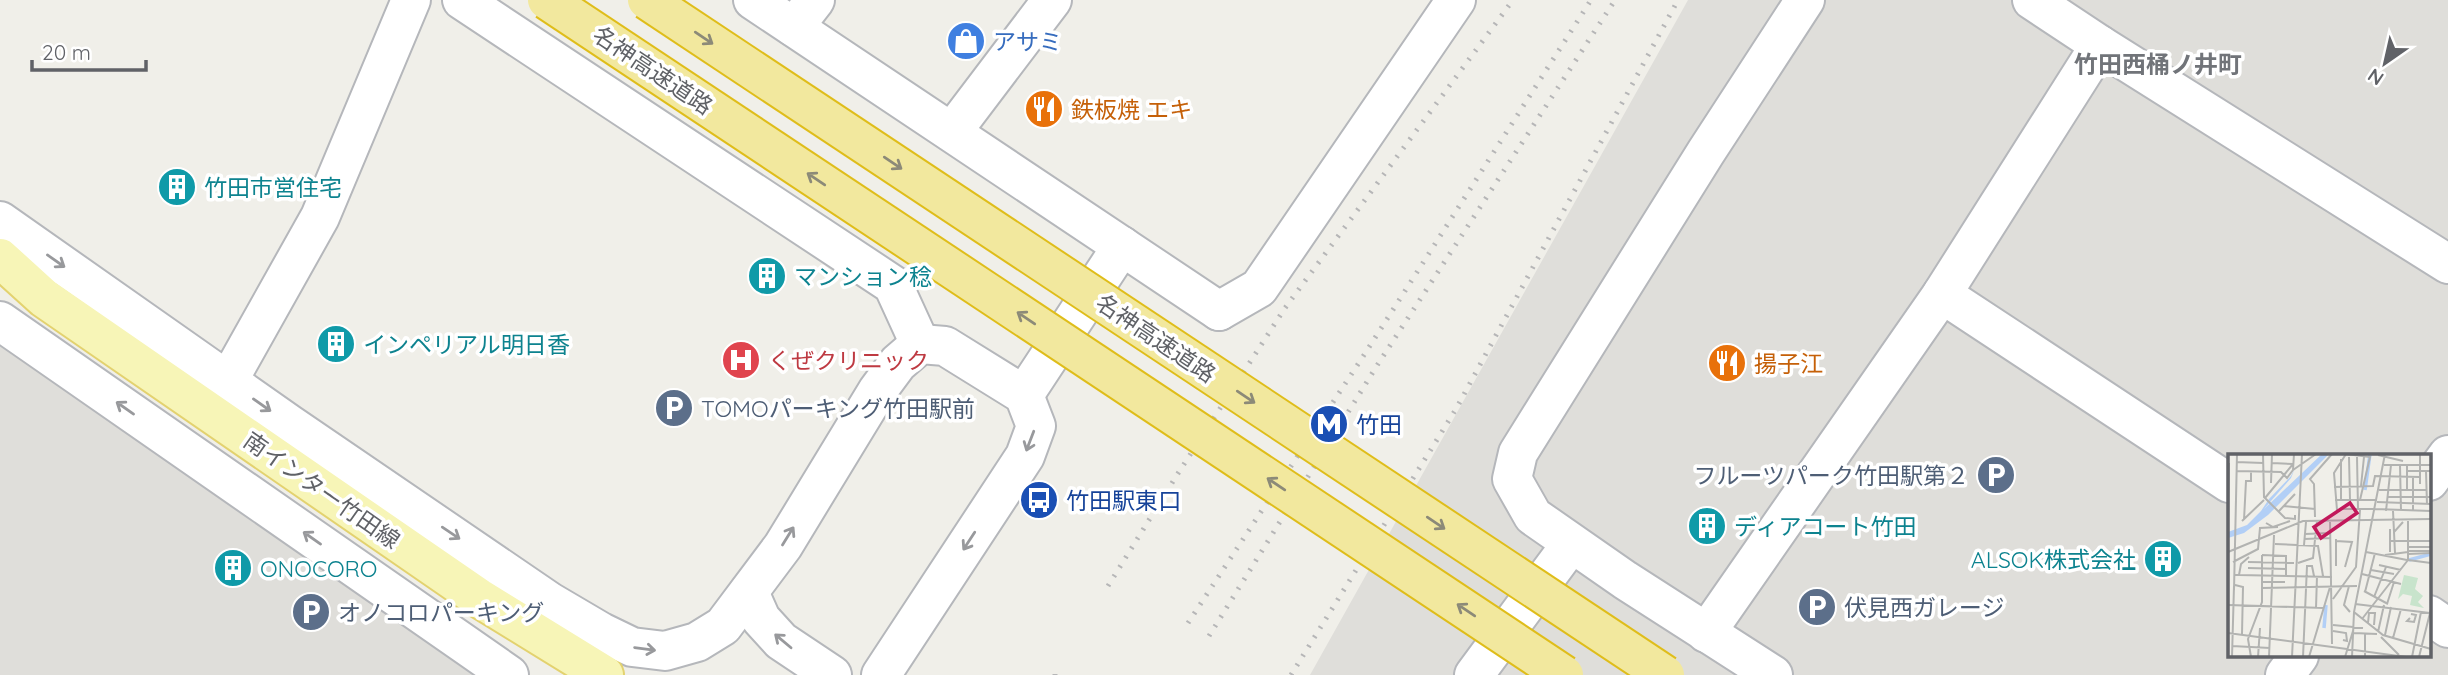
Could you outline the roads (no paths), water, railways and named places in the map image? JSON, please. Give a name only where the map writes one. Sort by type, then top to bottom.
[{"type":"highway","name":"名神高速道路","points":[[547,0],[1564,675]]},
{"type":"highway","name":"名神高速道路","points":[[647,0],[1665,675]]},
{"type":"main road","name":"南インター竹田線","points":[[0,258],[44,298],[480,598],[604,675]]},
{"type":"main road","name":"南インター竹田線","points":[[0,276],[44,298]]},
{"type":"street","points":[[228,381],[320,217],[411,0]]},
{"type":"street","points":[[462,0],[893,285],[920,344]]},
{"type":"street","points":[[753,0],[804,13],[952,132],[1219,311],[1259,288],[1456,0]]},
{"type":"street","points":[[952,132],[1052,0]]},
{"type":"street","points":[[1773,675],[1571,544],[1533,516],[1512,479],[1518,453],[1706,152],[1805,0]]},
{"type":"street","points":[[2032,0],[2448,264]]},
{"type":"street","points":[[1706,633],[1942,294],[2100,45]]},
{"type":"street","points":[[0,222],[550,602],[632,647],[665,651],[697,642],[723,626],[783,546],[878,390],[898,362],[920,344],[945,346],[1024,395],[1036,426],[1025,456],[881,675]]},
{"type":"street","points":[[1024,395],[1122,246]]},
{"type":"street","points":[[1942,294],[2228,482]]},
{"type":"street","points":[[0,321],[509,675]]},
{"type":"street","points":[[2430,480],[2448,456]]},
{"type":"street","points":[[1474,675],[1571,544]]},
{"type":"street","points":[[749,592],[761,618],[780,641],[821,671]]},
{"type":"street","points":[[2430,616],[2448,628]]},
{"type":"street","points":[[2285,675],[2298,658]]},
{"type":"railway","points":[[1108,586],[1285,308],[1513,0]]},
{"type":"railway","points":[[1188,623],[1364,355],[1591,0]]},
{"type":"railway","points":[[1209,636],[1378,364],[1615,0]]},
{"type":"railway","points":[[1291,675],[1456,409],[1678,0]]},
{"type":"place","name":"アサミ","points":[[966,41]]},
{"type":"place","name":"鉄板焼 エキ","points":[[1044,109]]},
{"type":"place","name":"竹田市営住宅","points":[[177,187]]},
{"type":"place","name":"マンション稔","points":[[767,276]]},
{"type":"place","name":"インペリアル明日香","points":[[336,344]]},
{"type":"place","name":"くぜクリニック","points":[[741,360]]},
{"type":"place","name":"揚子江","points":[[1727,363]]},
{"type":"place","name":"TOMOパーキング竹田駅前","points":[[674,408]]},
{"type":"place","name":"竹田","points":[[1329,424]]},
{"type":"place","name":"フルーツパーク竹田駅第２","points":[[1996,475]]},
{"type":"place","name":"竹田駅東口","points":[[1039,500]]},
{"type":"place","name":"ディアコート竹田","points":[[1707,526]]},
{"type":"place","name":"ALSOK株式会社","points":[[2163,559]]},
{"type":"place","name":"ONOCORO","points":[[233,568]]},
{"type":"place","name":"伏見西ガレージ","points":[[1817,607]]},
{"type":"place","name":"オノコロパーキング","points":[[311,612]]},
{"type":"district","name":"竹田西桶ノ井町","points":[[2158,64]]}]
